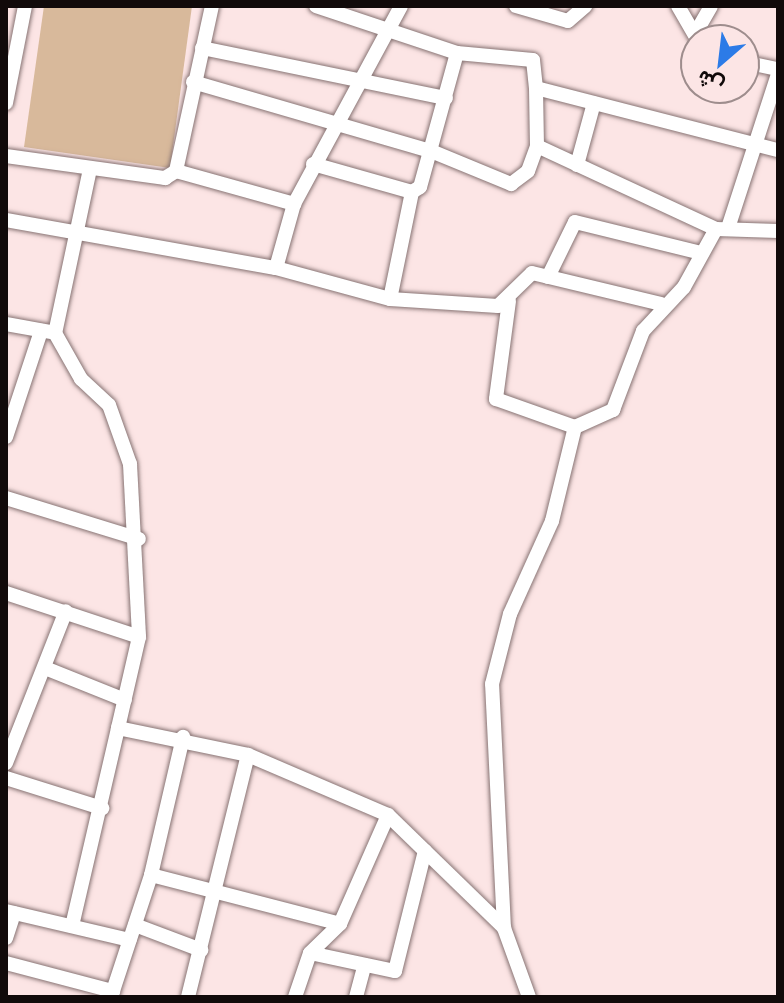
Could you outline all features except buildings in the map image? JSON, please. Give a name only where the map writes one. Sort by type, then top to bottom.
[{"type":"street","points":[[6,103],[13,35],[25,6]]},
{"type":"street","points":[[6,156],[165,178],[176,171],[212,6]]},
{"type":"street","points":[[193,82],[431,151],[511,184],[528,171],[537,146],[533,60],[457,53],[392,27],[316,6]]},
{"type":"street","points":[[276,268],[294,204],[313,164],[363,86],[401,6]]},
{"type":"street","points":[[516,6],[568,21],[585,6]]},
{"type":"street","points":[[678,6],[688,24]]},
{"type":"street","points":[[202,48],[363,86],[446,98]]},
{"type":"street","points":[[390,299],[412,192],[431,151],[457,53]]},
{"type":"street","points":[[661,304],[548,277],[524,276],[509,301],[496,399],[575,427],[613,410],[661,304],[684,287],[701,253],[722,227],[756,144],[778,71]]},
{"type":"street","points":[[536,88],[778,150]]},
{"type":"street","points":[[577,165],[594,103]]},
{"type":"street","points":[[537,146],[722,227],[778,231]]},
{"type":"street","points":[[313,164],[412,192]]},
{"type":"street","points":[[6,437],[48,332],[80,234],[90,169]]},
{"type":"street","points":[[176,171],[294,204]]},
{"type":"street","points":[[6,220],[276,268],[390,299],[473,306],[509,301]]},
{"type":"street","points":[[548,277],[575,222],[701,253]]},
{"type":"street","points":[[6,324],[48,332],[81,379],[109,405],[130,464],[139,539],[139,637],[102,808],[72,926]]},
{"type":"street","points":[[529,997],[504,928],[492,684],[510,614],[552,521],[575,427]]},
{"type":"street","points":[[6,498],[139,539]]},
{"type":"street","points":[[6,593],[139,637]]},
{"type":"street","points":[[6,763],[66,611]]},
{"type":"street","points":[[45,668],[125,700]]},
{"type":"street","points":[[6,722],[21,728]]},
{"type":"street","points":[[118,728],[183,737],[248,755],[388,815],[504,928]]},
{"type":"street","points":[[6,963],[112,994],[151,875],[183,737]]},
{"type":"street","points":[[188,997],[248,755]]},
{"type":"street","points":[[6,778],[102,808]]},
{"type":"street","points":[[295,997],[310,953],[340,924],[388,815]]},
{"type":"street","points":[[310,953],[364,968],[396,969],[425,851]]},
{"type":"street","points":[[151,875],[340,924]]},
{"type":"street","points":[[6,938],[10,912],[130,940]]},
{"type":"street","points":[[135,925],[201,950]]},
{"type":"street","points":[[356,997],[364,968]]},
{"type":"shaded area","points":[[44,6],[192,6],[170,168],[24,147]]}]
